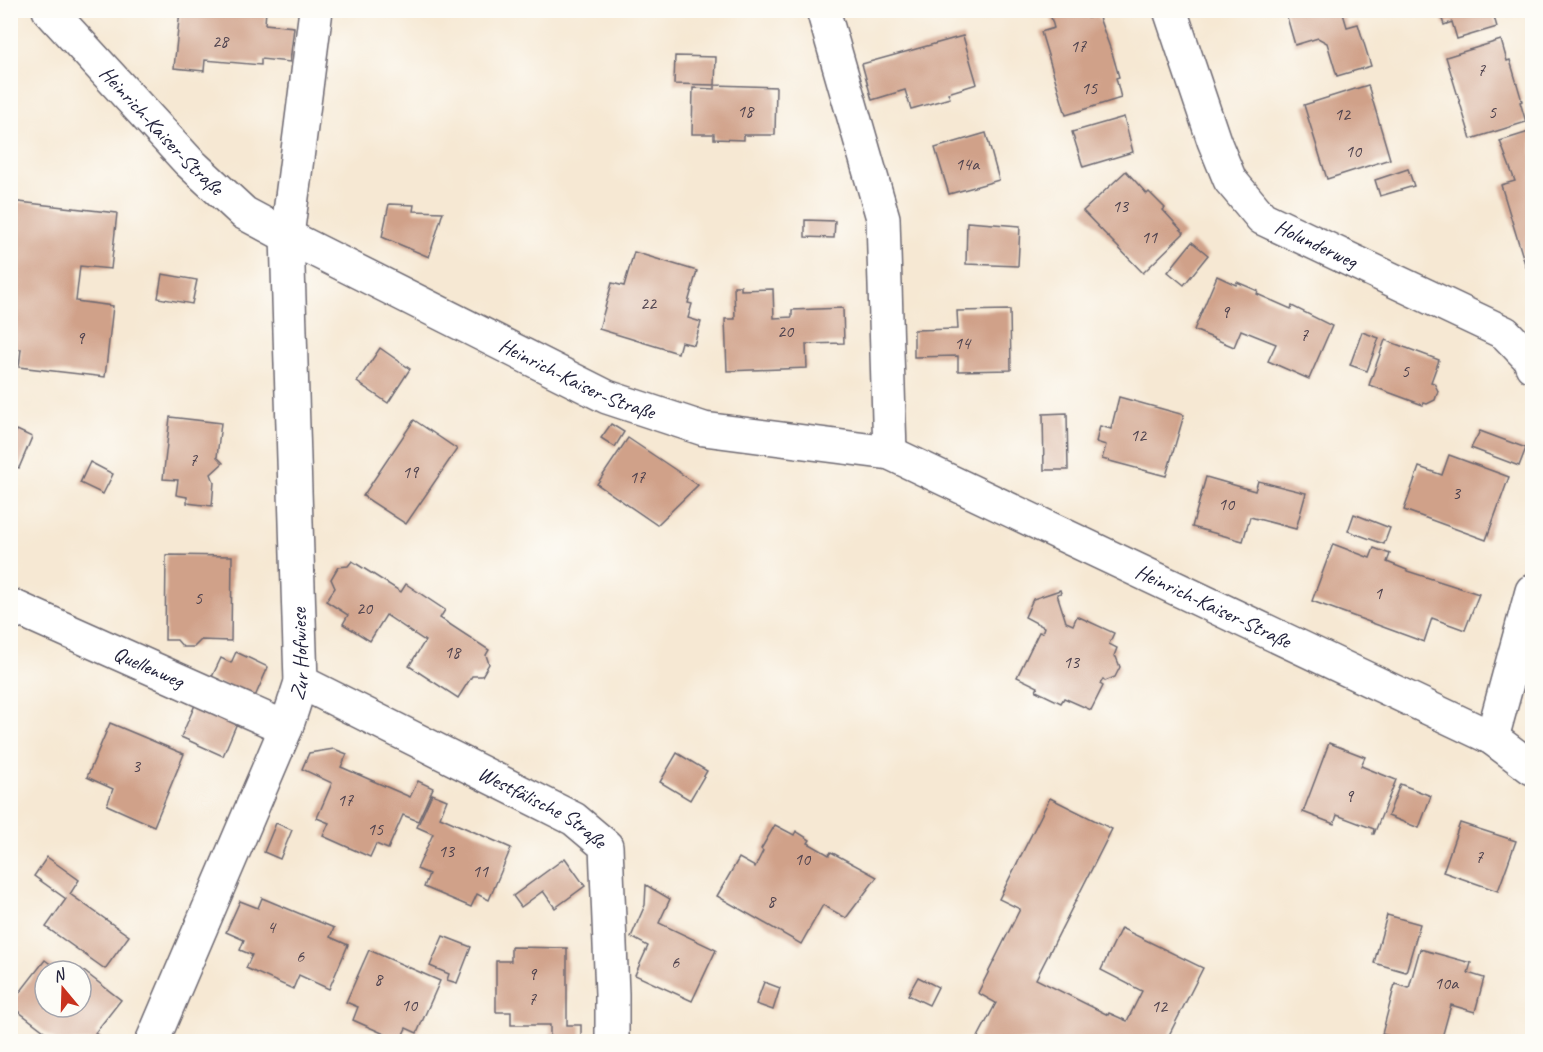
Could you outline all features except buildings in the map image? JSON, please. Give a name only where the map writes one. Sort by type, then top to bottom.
[{"type":"street","name":"Heinrich-Kaiser-Straße","points":[[50,10],[188,161],[244,213],[287,236],[607,398],[704,429],[890,453],[1492,738],[1533,768]]},
{"type":"street","points":[[287,236],[316,10]]},
{"type":"street","points":[[823,10],[883,218],[890,453]]},
{"type":"street","name":"Holunderweg","points":[[1170,10],[1214,141],[1230,180],[1262,218],[1519,328],[1533,366]]},
{"type":"street","name":"Zur Hofwiese","points":[[152,1041],[286,728],[301,682],[287,236]]},
{"type":"street","points":[[1492,738],[1533,591]]},
{"type":"street","name":"Quellenweg","points":[[10,605],[286,728]]},
{"type":"street","name":"Westfälische Straße","points":[[301,682],[574,819],[606,846],[612,1041]]}]
